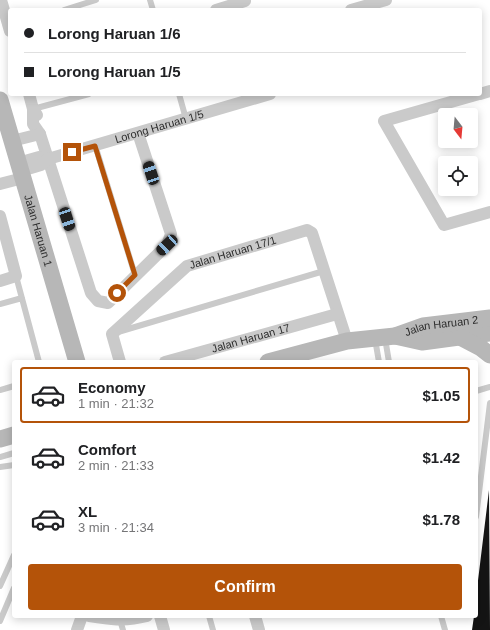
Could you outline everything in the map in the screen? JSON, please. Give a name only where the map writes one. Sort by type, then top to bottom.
[{"type":"main road","name":"Jalan Haruan 1","points":[[0,100],[76,360]]},
{"type":"main road","name":"Jalan Haruan 2","points":[[385,337],[422,342],[460,337],[490,325]]},
{"type":"main road","name":"Jalan Haruan 2","points":[[281,360],[346,341],[385,337],[423,326],[490,325]]},
{"type":"main road","points":[[460,337],[481,348],[490,355]]},
{"type":"main road","points":[[0,439],[12,436]]},
{"type":"street","points":[[1,0],[8,22]]},
{"type":"street","points":[[358,8],[386,0]]},
{"type":"street","points":[[222,8],[245,1]]},
{"type":"street","points":[[30,96],[33,109],[33,124],[40,134],[91,293],[98,302],[108,303],[167,245],[171,234],[138,133]]},
{"type":"street","name":"Lorong Haruan 1/5","points":[[0,184],[21,171],[39,157],[48,160],[263,96]]},
{"type":"street","points":[[473,96],[384,121],[444,225],[490,212]]},
{"type":"street","points":[[12,141],[40,134]]},
{"type":"street","points":[[0,216],[2,233],[16,276],[0,280]]},
{"type":"street","name":"Jalan Haruan 17/1","points":[[112,334],[187,266],[307,230],[312,233],[324,271]]},
{"type":"street","points":[[324,271],[346,341]]},
{"type":"street","name":"Jalan Haruan 17","points":[[172,360],[337,314]]},
{"type":"street","points":[[112,334],[119,360]]},
{"type":"street","points":[[77,630],[81,618]]},
{"type":"street","points":[[96,618],[122,625],[138,618]]},
{"type":"street","points":[[161,618],[164,630]]},
{"type":"street","points":[[255,618],[258,630]]},
{"type":"lane","points":[[70,8],[96,0]]},
{"type":"lane","points":[[33,109],[82,96]]},
{"type":"lane","points":[[180,96],[186,119]]},
{"type":"lane","points":[[95,146],[135,275]]},
{"type":"lane","points":[[112,334],[324,271]]},
{"type":"lane","points":[[16,276],[38,360]]},
{"type":"lane","points":[[0,304],[22,298]]},
{"type":"lane","points":[[379,360],[385,337]]},
{"type":"lane","points":[[385,337],[389,360]]},
{"type":"lane","points":[[0,390],[12,387]]},
{"type":"lane","points":[[478,390],[490,387]]},
{"type":"lane","points":[[478,488],[490,403]]},
{"type":"lane","points":[[0,457],[12,454]]},
{"type":"lane","points":[[482,458],[490,459]]},
{"type":"lane","points":[[0,467],[12,465]]},
{"type":"lane","points":[[0,585],[12,559]]},
{"type":"lane","points":[[0,621],[12,593]]},
{"type":"lane","points":[[210,618],[213,630]]},
{"type":"lane","points":[[442,618],[445,630]]},
{"type":"building","points":[[489,490],[490,630],[472,630],[474,618],[478,618],[478,581]]},
{"type":"route","points":[[72,152],[95,146],[135,275],[117,293]]}]
